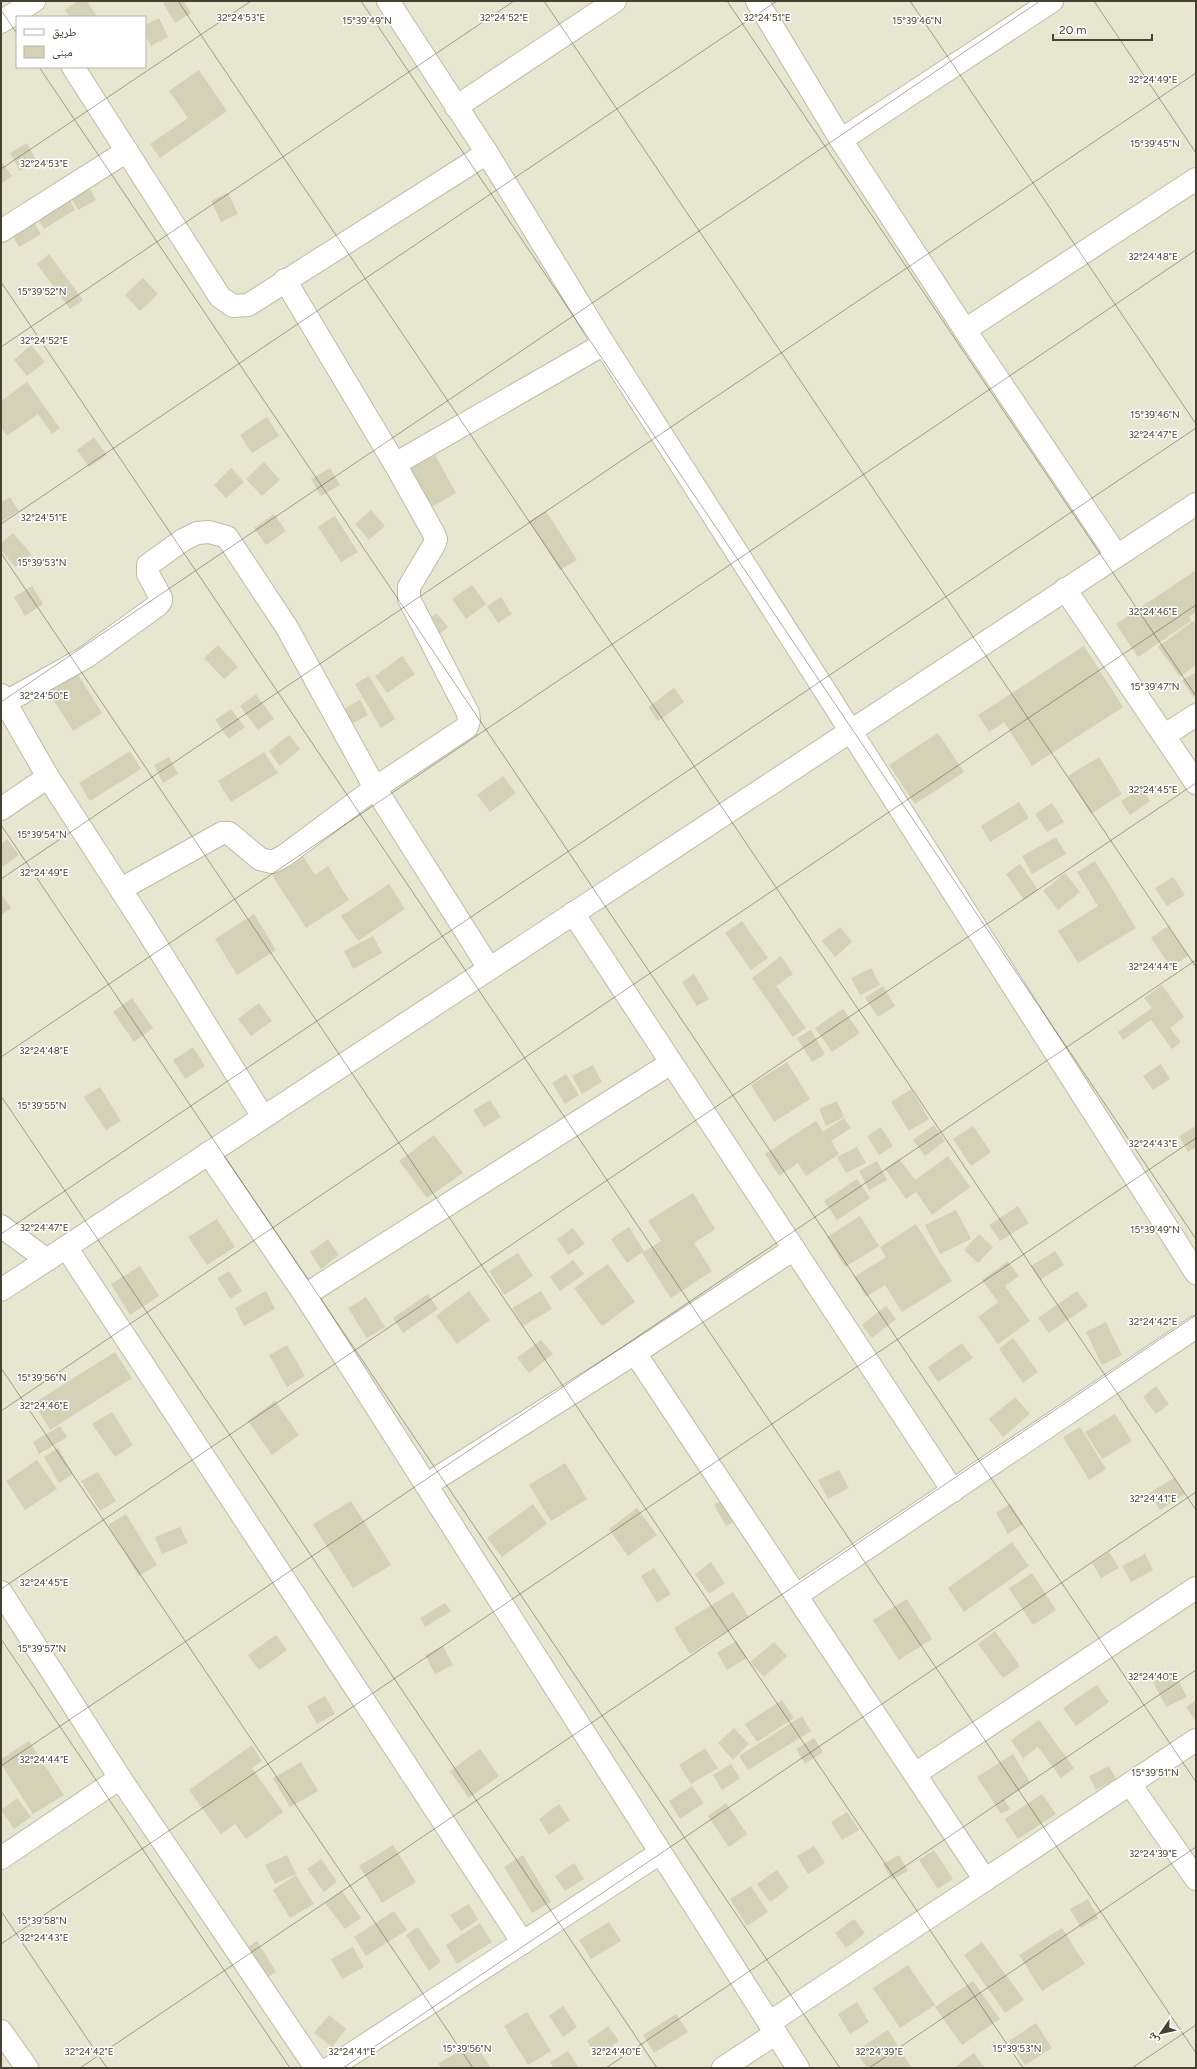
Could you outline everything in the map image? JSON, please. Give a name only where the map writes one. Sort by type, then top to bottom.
[{"type":"street","points":[[388,1],[487,153],[604,344],[1196,1273]]},
{"type":"street","points":[[456,107],[615,1]]},
{"type":"street","points":[[757,1],[841,140],[965,330],[1117,556]]},
{"type":"street","points":[[841,140],[1044,3]]},
{"type":"street","points":[[1,22],[34,5]]},
{"type":"street","points":[[74,68],[220,297],[233,306],[248,305],[285,280],[487,153]]},
{"type":"street","points":[[1,231],[127,151]]},
{"type":"street","points":[[965,330],[1196,179]]},
{"type":"street","points":[[121,889],[222,833],[230,833],[260,859],[272,862],[284,856],[376,788],[467,726],[469,720],[468,713],[409,599],[409,587],[436,539],[395,464],[285,280]]},
{"type":"street","points":[[395,464],[604,344]]},
{"type":"street","points":[[1,1290],[1196,504]]},
{"type":"street","points":[[263,1117],[121,889],[48,777],[3,698],[86,657],[158,605],[161,601],[148,574],[148,566],[183,540],[197,533],[209,532],[226,537],[286,626],[376,788],[489,968]]},
{"type":"street","points":[[1065,589],[1196,783]]},
{"type":"street","points":[[1165,735],[1196,715]]},
{"type":"street","points":[[1,809],[48,777]]},
{"type":"street","points":[[573,913],[952,1490]]},
{"type":"street","points":[[305,1295],[672,1063]]},
{"type":"street","points":[[208,1153],[305,1295],[798,2068]]},
{"type":"street","points":[[1,1226],[47,1260]]},
{"type":"street","points":[[66,1247],[523,1942]]},
{"type":"street","points":[[426,1485],[635,1353],[794,1249]]},
{"type":"street","points":[[797,1595],[1196,1327]]},
{"type":"street","points":[[635,1353],[985,1880]]},
{"type":"street","points":[[915,1774],[1196,1588]]},
{"type":"street","points":[[2,1597],[120,1778],[316,2068]]},
{"type":"street","points":[[723,2068],[772,2029],[985,1880],[1196,1740]]},
{"type":"street","points":[[1,1858],[120,1778]]},
{"type":"street","points":[[1130,1784],[1196,1879]]},
{"type":"street","points":[[330,2068],[660,1853]]},
{"type":"street","points":[[1,2031],[27,2068]]},
{"type":"shaded area","points":[[1,1],[1196,1],[1196,2068],[1,2068]]},
{"type":"building","points":[[78,1],[87,1],[96,15],[69,16],[65,10]]},
{"type":"building","points":[[166,1],[183,1],[191,13],[175,23],[163,3]]},
{"type":"building","points":[[159,18],[168,37],[151,46],[146,37],[146,24]]},
{"type":"building","points":[[199,70],[227,111],[160,158],[150,144],[188,118],[169,91]]},
{"type":"building","points":[[27,143],[37,162],[20,171],[10,153]]},
{"type":"building","points":[[1,161],[12,176],[1,184]]},
{"type":"building","points":[[87,183],[96,200],[78,210],[69,194]]},
{"type":"building","points":[[228,193],[238,214],[221,222],[211,201]]},
{"type":"building","points":[[68,196],[75,210],[44,229],[36,215]]},
{"type":"building","points":[[32,219],[41,234],[19,247],[11,232]]},
{"type":"building","points":[[49,254],[83,300],[70,309],[37,264]]},
{"type":"building","points":[[143,278],[158,294],[140,311],[125,295]]},
{"type":"building","points":[[31,345],[45,362],[27,376],[14,360]]},
{"type":"building","points":[[27,382],[60,428],[52,434],[38,414],[7,436],[1,428],[1,401]]},
{"type":"building","points":[[267,417],[279,436],[252,453],[240,435]]},
{"type":"building","points":[[94,437],[107,455],[89,467],[77,450]]},
{"type":"building","points":[[435,455],[456,493],[421,513],[399,475]]},
{"type":"building","points":[[264,462],[280,480],[262,496],[246,479]]},
{"type":"building","points":[[231,468],[244,482],[226,498],[214,485]]},
{"type":"building","points":[[330,468],[340,485],[321,496],[311,479]]},
{"type":"building","points":[[10,497],[19,511],[1,522],[1,502]]},
{"type":"building","points":[[371,510],[385,526],[369,540],[355,524]]},
{"type":"building","points":[[546,511],[577,560],[560,570],[529,521]]},
{"type":"building","points":[[274,514],[286,531],[266,545],[254,528]]},
{"type":"building","points":[[335,516],[358,552],[341,562],[318,527]]},
{"type":"building","points":[[13,533],[31,554],[15,567],[1,550],[1,543]]},
{"type":"building","points":[[1196,570],[1196,612],[1189,617],[1191,621],[1138,657],[1116,624]]},
{"type":"building","points":[[472,585],[486,604],[466,619],[452,599]]},
{"type":"building","points":[[32,586],[43,604],[25,616],[14,597]]},
{"type":"building","points":[[501,597],[512,614],[498,623],[487,606]]},
{"type":"building","points":[[436,613],[448,627],[429,643],[417,630]]},
{"type":"building","points":[[1193,621],[1196,625],[1196,665],[1180,677],[1158,647]]},
{"type":"building","points":[[218,645],[238,667],[224,679],[204,658]]},
{"type":"building","points":[[1084,646],[1123,707],[1032,766],[1004,722],[989,732],[978,715]]},
{"type":"building","points":[[402,656],[415,674],[387,693],[375,676]]},
{"type":"building","points":[[74,668],[102,713],[73,731],[45,686]]},
{"type":"building","points":[[1196,672],[1196,695],[1193,697],[1182,680]]},
{"type":"building","points":[[369,676],[395,719],[381,728],[355,684]]},
{"type":"building","points":[[674,688],[684,702],[658,721],[648,707]]},
{"type":"building","points":[[256,694],[274,719],[258,730],[240,706]]},
{"type":"building","points":[[360,700],[368,715],[346,727],[338,712]]},
{"type":"building","points":[[231,709],[245,727],[229,739],[215,720]]},
{"type":"building","points":[[938,733],[964,772],[915,804],[889,765]]},
{"type":"building","points":[[289,735],[300,749],[280,766],[269,751]]},
{"type":"building","points":[[130,751],[141,769],[90,801],[79,783]]},
{"type":"building","points":[[264,752],[278,773],[231,802],[218,781]]},
{"type":"building","points":[[169,757],[178,774],[163,783],[154,765]]},
{"type":"building","points":[[1099,757],[1122,794],[1091,814],[1068,776]]},
{"type":"building","points":[[503,776],[516,793],[490,812],[477,795]]},
{"type":"building","points":[[1142,788],[1150,801],[1130,815],[1121,801]]},
{"type":"building","points":[[1019,802],[1029,818],[990,842],[981,826]]},
{"type":"building","points":[[1052,803],[1064,822],[1047,832],[1035,814]]},
{"type":"building","points":[[1056,837],[1066,854],[1032,874],[1022,856]]},
{"type":"building","points":[[7,839],[19,855],[1,868],[1,844]]},
{"type":"building","points":[[303,856],[315,875],[328,866],[349,900],[306,928],[272,875]]},
{"type":"building","points":[[1095,861],[1136,928],[1078,963],[1058,931],[1098,906],[1077,872]]},
{"type":"building","points":[[1020,864],[1038,890],[1024,900],[1006,874]]},
{"type":"building","points":[[1065,873],[1080,892],[1058,910],[1043,891]]},
{"type":"building","points":[[1173,877],[1185,895],[1167,906],[1155,888]]},
{"type":"building","points":[[389,884],[405,909],[358,941],[341,916]]},
{"type":"building","points":[[1,894],[11,908],[1,915]]},
{"type":"building","points":[[254,914],[276,950],[237,975],[215,939]]},
{"type":"building","points":[[742,921],[768,958],[751,970],[725,933]]},
{"type":"building","points":[[1168,926],[1188,956],[1171,967],[1151,938]]},
{"type":"building","points":[[840,927],[852,942],[835,957],[822,941]]},
{"type":"building","points":[[373,936],[382,953],[353,969],[344,951]]},
{"type":"building","points":[[781,956],[793,974],[776,986],[806,1028],[793,1037],[752,978]]},
{"type":"building","points":[[871,968],[880,985],[860,995],[851,978]]},
{"type":"building","points":[[694,974],[709,999],[697,1006],[682,982]]},
{"type":"building","points":[[1162,985],[1184,1017],[1170,1028],[1181,1042],[1172,1049],[1151,1020],[1123,1040],[1118,1032],[1152,1008],[1144,998]]},
{"type":"building","points":[[883,986],[895,1006],[878,1017],[865,998]]},
{"type":"building","points":[[132,998],[153,1028],[134,1042],[113,1012]]},
{"type":"building","points":[[259,1003],[272,1021],[251,1036],[238,1019]]},
{"type":"building","points":[[843,1009],[860,1033],[832,1052],[815,1028]]},
{"type":"building","points":[[811,1030],[825,1054],[812,1062],[797,1038]]},
{"type":"building","points":[[193,1047],[205,1066],[185,1079],[173,1060]]},
{"type":"building","points":[[787,1062],[810,1099],[774,1122],[751,1085]]},
{"type":"building","points":[[1161,1064],[1170,1079],[1153,1090],[1143,1076]]},
{"type":"building","points":[[593,1065],[602,1082],[582,1094],[572,1076]]},
{"type":"building","points":[[566,1074],[579,1095],[565,1104],[552,1083]]},
{"type":"building","points":[[100,1087],[121,1121],[106,1130],[84,1097]]},
{"type":"building","points":[[911,1089],[929,1119],[909,1131],[891,1102]]},
{"type":"building","points":[[490,1100],[501,1117],[484,1127],[473,1110]]},
{"type":"building","points":[[837,1101],[844,1117],[826,1126],[819,1109]]},
{"type":"building","points":[[844,1118],[851,1128],[831,1141],[839,1154],[806,1176],[798,1163],[779,1176],[765,1154],[816,1121],[823,1132]]},
{"type":"building","points":[[934,1125],[945,1141],[925,1156],[913,1140]]},
{"type":"building","points":[[973,1126],[991,1152],[971,1166],[953,1139]]},
{"type":"building","points":[[1196,1126],[1196,1147],[1188,1152],[1179,1136]]},
{"type":"building","points":[[881,1127],[893,1146],[879,1155],[867,1136]]},
{"type":"building","points":[[434,1135],[463,1173],[427,1198],[399,1161]]},
{"type":"building","points":[[857,1147],[866,1163],[846,1173],[837,1157]]},
{"type":"building","points":[[948,1156],[970,1187],[932,1215],[916,1192],[906,1199],[885,1169],[899,1159],[915,1180]]},
{"type":"building","points":[[877,1161],[887,1180],[869,1190],[859,1171]]},
{"type":"building","points":[[857,1179],[870,1198],[837,1220],[824,1201]]},
{"type":"building","points":[[693,1193],[715,1229],[694,1243],[712,1271],[671,1298],[642,1253],[661,1241],[648,1221]]},
{"type":"building","points":[[1018,1206],[1029,1223],[1000,1241],[989,1225]]},
{"type":"building","points":[[956,1210],[971,1239],[940,1254],[925,1225]]},
{"type":"building","points":[[860,1216],[879,1246],[845,1267],[827,1237]]},
{"type":"building","points":[[217,1219],[235,1247],[207,1265],[188,1237]]},
{"type":"building","points":[[916,1224],[952,1281],[902,1312],[885,1285],[866,1297],[854,1277],[886,1257],[880,1247]]},
{"type":"building","points":[[629,1227],[644,1251],[627,1263],[611,1239]]},
{"type":"building","points":[[573,1228],[585,1244],[568,1255],[557,1239]]},
{"type":"building","points":[[979,1234],[993,1247],[978,1263],[964,1250]]},
{"type":"building","points":[[328,1239],[339,1255],[321,1269],[310,1252]]},
{"type":"building","points":[[1055,1251],[1064,1265],[1040,1280],[1031,1266]]},
{"type":"building","points":[[518,1253],[533,1276],[504,1295],[489,1271]]},
{"type":"building","points":[[573,1260],[584,1274],[560,1291],[550,1277]]},
{"type":"building","points":[[1008,1261],[1019,1276],[1005,1286],[1030,1321],[998,1344],[978,1317],[998,1302],[982,1280]]},
{"type":"building","points":[[608,1264],[635,1302],[602,1326],[574,1288]]},
{"type":"building","points":[[140,1266],[159,1296],[130,1315],[111,1284]]},
{"type":"building","points":[[229,1271],[242,1291],[230,1299],[217,1278]]},
{"type":"building","points":[[266,1291],[275,1309],[244,1326],[235,1308]]},
{"type":"building","points":[[469,1291],[490,1320],[457,1344],[436,1316]]},
{"type":"building","points":[[541,1291],[552,1309],[523,1326],[512,1308]]},
{"type":"building","points":[[1077,1291],[1088,1306],[1049,1333],[1038,1318]]},
{"type":"building","points":[[428,1294],[438,1309],[403,1333],[393,1318]]},
{"type":"building","points":[[366,1297],[385,1327],[367,1338],[348,1308]]},
{"type":"building","points":[[886,1306],[896,1319],[872,1338],[862,1325]]},
{"type":"building","points":[[1106,1322],[1122,1355],[1102,1365],[1086,1332]]},
{"type":"building","points":[[1013,1338],[1038,1372],[1023,1383],[999,1349]]},
{"type":"building","points":[[541,1340],[553,1354],[529,1373],[517,1358]]},
{"type":"building","points":[[962,1343],[973,1358],[938,1382],[928,1367]]},
{"type":"building","points":[[287,1345],[305,1376],[287,1387],[269,1355]]},
{"type":"building","points":[[115,1352],[132,1378],[50,1430],[34,1403]]},
{"type":"building","points":[[1156,1386],[1169,1404],[1156,1414],[1143,1397]]},
{"type":"building","points":[[1015,1397],[1030,1414],[1003,1437],[989,1419]]},
{"type":"building","points":[[275,1401],[299,1435],[272,1455],[248,1421]]},
{"type":"building","points":[[112,1412],[133,1445],[115,1457],[92,1424]]},
{"type":"building","points":[[1115,1414],[1132,1441],[1102,1459],[1085,1432]]},
{"type":"building","points":[[60,1426],[67,1437],[39,1454],[33,1442]]},
{"type":"building","points":[[1080,1427],[1106,1469],[1089,1480],[1063,1437]]},
{"type":"building","points":[[58,1448],[73,1474],[59,1483],[44,1457]]},
{"type":"building","points":[[37,1460],[57,1489],[25,1510],[6,1481]]},
{"type":"building","points":[[565,1463],[587,1499],[551,1521],[529,1485]]},
{"type":"building","points":[[839,1470],[849,1488],[828,1499],[818,1480]]},
{"type":"building","points":[[98,1472],[116,1501],[100,1511],[81,1481]]},
{"type":"building","points":[[1174,1478],[1185,1494],[1160,1510],[1149,1493]]},
{"type":"building","points":[[740,1489],[753,1510],[726,1526],[714,1505]]},
{"type":"building","points":[[351,1501],[391,1565],[353,1588],[313,1524]]},
{"type":"building","points":[[533,1504],[547,1524],[502,1557],[487,1538]]},
{"type":"building","points":[[1010,1504],[1023,1524],[1008,1534],[996,1513]]},
{"type":"building","points":[[637,1508],[657,1535],[628,1556],[609,1529]]},
{"type":"building","points":[[126,1514],[157,1565],[139,1576],[108,1525]]},
{"type":"building","points":[[180,1527],[188,1543],[162,1554],[155,1537]]},
{"type":"building","points":[[1012,1542],[1029,1566],[964,1612],[948,1588]]},
{"type":"building","points":[[1109,1552],[1119,1568],[1101,1578],[1092,1563]]},
{"type":"building","points":[[1145,1554],[1153,1570],[1131,1582],[1122,1566]]},
{"type":"building","points":[[711,1562],[725,1583],[709,1594],[695,1574]]},
{"type":"building","points":[[654,1568],[671,1594],[657,1603],[641,1576]]},
{"type":"building","points":[[1032,1573],[1056,1610],[1033,1625],[1009,1588]]},
{"type":"building","points":[[733,1592],[749,1617],[690,1654],[674,1628]]},
{"type":"building","points":[[907,1599],[932,1639],[899,1660],[873,1620]]},
{"type":"building","points":[[445,1603],[451,1611],[425,1627],[420,1618]]},
{"type":"building","points":[[995,1631],[1020,1666],[1003,1678],[978,1644]]},
{"type":"building","points":[[276,1635],[287,1650],[259,1670],[248,1655]]},
{"type":"building","points":[[736,1641],[747,1658],[727,1670],[717,1653]]},
{"type":"building","points":[[774,1642],[787,1656],[764,1677],[750,1662]]},
{"type":"building","points":[[443,1646],[453,1665],[435,1674],[425,1655]]},
{"type":"building","points":[[1174,1672],[1187,1697],[1166,1707],[1153,1682]]},
{"type":"building","points":[[1097,1685],[1109,1702],[1076,1726],[1063,1708]]},
{"type":"building","points":[[325,1696],[335,1714],[317,1724],[307,1706]]},
{"type":"building","points":[[782,1700],[794,1718],[757,1742],[745,1724]]},
{"type":"building","points":[[1196,1700],[1196,1721],[1186,1707]]},
{"type":"building","points":[[802,1716],[811,1731],[748,1770],[739,1756]]},
{"type":"building","points":[[1039,1720],[1074,1768],[1061,1778],[1038,1747],[1023,1758],[1011,1740]]},
{"type":"building","points":[[734,1728],[749,1744],[733,1760],[718,1743]]},
{"type":"building","points":[[814,1738],[823,1752],[805,1764],[796,1749]]},
{"type":"building","points":[[29,1741],[64,1795],[33,1814],[1,1764],[1,1759]]},
{"type":"building","points":[[252,1745],[262,1761],[252,1768],[283,1812],[246,1839],[235,1824],[221,1834],[189,1790]]},
{"type":"building","points":[[705,1748],[718,1768],[691,1784],[679,1765]]},
{"type":"building","points":[[480,1749],[499,1776],[469,1798],[450,1771]]},
{"type":"building","points":[[1013,1754],[1030,1782],[1004,1799],[1010,1809],[1001,1814],[977,1777]]},
{"type":"building","points":[[301,1762],[318,1791],[290,1807],[273,1778]]},
{"type":"building","points":[[731,1764],[740,1778],[722,1790],[713,1775]]},
{"type":"building","points":[[1109,1766],[1116,1779],[1096,1790],[1089,1776]]},
{"type":"building","points":[[692,1786],[704,1803],[680,1819],[669,1801]]},
{"type":"building","points":[[1042,1794],[1056,1814],[1018,1839],[1005,1819]]},
{"type":"building","points":[[17,1798],[31,1817],[14,1829],[1,1810]]},
{"type":"building","points":[[726,1803],[747,1834],[729,1847],[708,1816]]},
{"type":"building","points":[[559,1804],[570,1820],[549,1835],[539,1819]]},
{"type":"building","points":[[847,1812],[859,1830],[842,1840],[831,1822]]},
{"type":"building","points":[[393,1845],[416,1882],[382,1903],[359,1866]]},
{"type":"building","points":[[814,1846],[825,1863],[808,1874],[797,1856]]},
{"type":"building","points":[[934,1850],[953,1879],[938,1889],[919,1860]]},
{"type":"building","points":[[287,1855],[296,1874],[275,1884],[265,1865]]},
{"type":"building","points":[[523,1855],[551,1902],[532,1913],[504,1867]]},
{"type":"building","points":[[899,1855],[908,1871],[892,1880],[883,1864]]},
{"type":"building","points":[[321,1859],[337,1882],[324,1892],[307,1869]]},
{"type":"building","points":[[574,1863],[584,1879],[565,1891],[555,1876]]},
{"type":"building","points":[[777,1870],[789,1888],[770,1902],[757,1884]]},
{"type":"building","points":[[296,1875],[314,1904],[290,1918],[273,1890]]},
{"type":"building","points":[[751,1886],[768,1912],[747,1926],[730,1899]]},
{"type":"building","points":[[342,1891],[361,1918],[345,1929],[325,1903]]},
{"type":"building","points":[[1088,1899],[1098,1918],[1081,1928],[1070,1909]]},
{"type":"building","points":[[469,1904],[478,1920],[461,1931],[450,1915]]},
{"type":"building","points":[[394,1911],[407,1930],[366,1956],[354,1937]]},
{"type":"building","points":[[854,1919],[865,1933],[846,1948],[835,1933]]},
{"type":"building","points":[[609,1922],[621,1941],[591,1959],[579,1940]]},
{"type":"building","points":[[480,1923],[492,1942],[457,1964],[446,1945]]},
{"type":"building","points":[[418,1927],[441,1962],[429,1971],[406,1935]]},
{"type":"building","points":[[1062,1928],[1085,1964],[1042,1991],[1019,1955]]},
{"type":"building","points":[[257,1941],[276,1972],[257,1984],[238,1953]]},
{"type":"building","points":[[982,1942],[1024,2000],[1005,2013],[964,1955]]},
{"type":"building","points":[[353,1947],[364,1967],[342,1979],[331,1959]]},
{"type":"building","points":[[908,1965],[935,2005],[900,2028],[873,1988]]},
{"type":"building","points":[[973,1981],[1000,2019],[962,2045],[935,2007]]},
{"type":"building","points":[[857,2002],[869,2022],[850,2034],[838,2014]]},
{"type":"building","points":[[563,2006],[577,2027],[563,2037],[549,2016]]},
{"type":"building","points":[[527,2012],[551,2051],[528,2065],[504,2026]]},
{"type":"building","points":[[676,2014],[688,2032],[654,2053],[643,2035]]},
{"type":"building","points":[[329,2015],[346,2029],[332,2047],[314,2033]]},
{"type":"building","points":[[1036,2023],[1052,2048],[1025,2065],[1009,2041]]},
{"type":"building","points":[[608,2026],[619,2041],[598,2056],[587,2041]]},
{"type":"building","points":[[888,2030],[912,2068],[867,2068],[856,2051]]},
{"type":"building","points":[[474,2042],[491,2068],[441,2068],[438,2064]]},
{"type":"building","points":[[568,2051],[579,2068],[554,2068],[550,2062]]},
{"type":"building","points":[[974,2053],[985,2068],[957,2068],[956,2066]]}]
